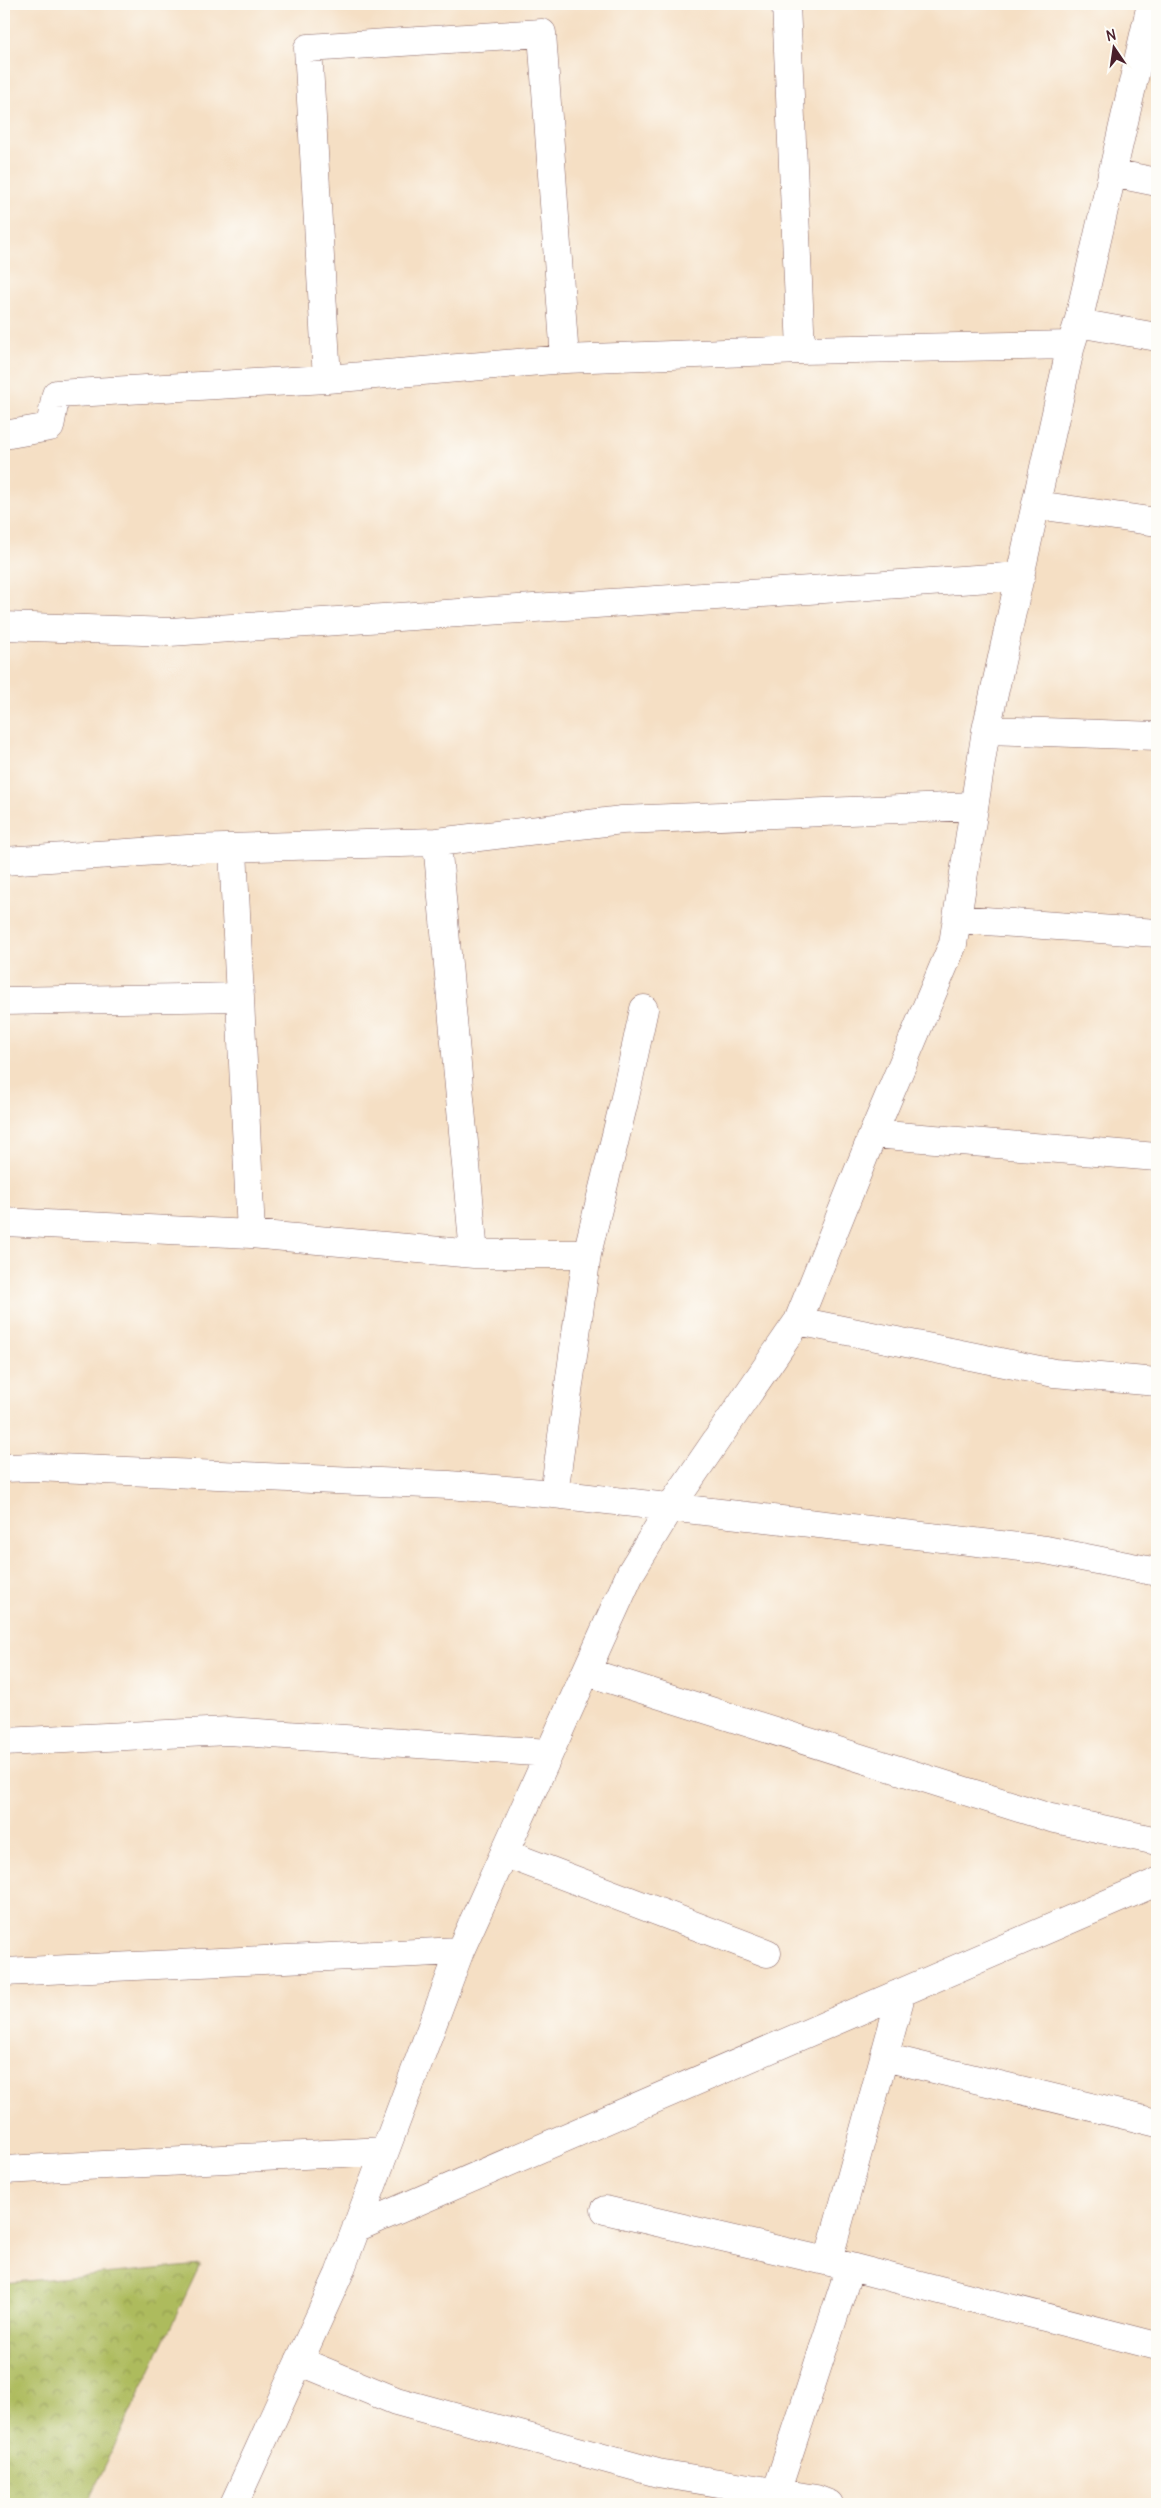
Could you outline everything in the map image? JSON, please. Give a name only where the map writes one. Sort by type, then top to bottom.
[{"type":"street","points":[[786,4],[801,350]]},
{"type":"street","points":[[234,2504],[339,2274],[460,1951],[631,1572],[672,1505],[798,1321],[873,1134],[953,944],[986,730],[1151,4]]},
{"type":"street","points":[[328,379],[308,48],[542,33],[565,359]]},
{"type":"street","points":[[1112,174],[1157,182]]},
{"type":"street","points":[[4,436],[50,427],[56,394],[328,379],[565,359],[801,350],[1075,334],[1157,337]]},
{"type":"street","points":[[1037,505],[1157,522]]},
{"type":"street","points":[[4,626],[170,632],[1021,576]]},
{"type":"street","points":[[986,730],[1157,736]]},
{"type":"street","points":[[4,861],[188,849],[437,842],[622,820],[974,806]]},
{"type":"street","points":[[437,842],[474,1254]]},
{"type":"street","points":[[232,849],[251,1234]]},
{"type":"street","points":[[957,920],[1157,933]]},
{"type":"street","points":[[4,1001],[240,998]]},
{"type":"street","points":[[554,1494],[586,1254],[624,1102],[644,1009]]},
{"type":"street","points":[[873,1134],[1157,1157]]},
{"type":"street","points":[[4,1222],[251,1234],[474,1254],[586,1254]]},
{"type":"street","points":[[798,1321],[1054,1373],[1157,1382]]},
{"type":"street","points":[[4,1468],[35,1467],[439,1484],[554,1494],[672,1505],[1046,1550],[1157,1572]]},
{"type":"street","points":[[587,1672],[1051,1818],[1157,1841]]},
{"type":"street","points":[[4,1742],[228,1731],[549,1753]]},
{"type":"street","points":[[504,1853],[767,1953]]},
{"type":"street","points":[[356,2228],[1157,1882]]},
{"type":"street","points":[[4,1972],[460,1951]]},
{"type":"street","points":[[757,2495],[839,2264],[884,2057],[902,1992]]},
{"type":"street","points":[[884,2057],[1157,2123]]},
{"type":"street","points":[[4,2170],[385,2151]]},
{"type":"street","points":[[605,2210],[839,2264],[1157,2346]]},
{"type":"street","points":[[299,2361],[396,2402],[658,2473],[757,2495],[816,2500],[829,2504]]},
{"type":"green space","points":[[200,2265],[87,2504],[4,2504],[4,2283]]}]
